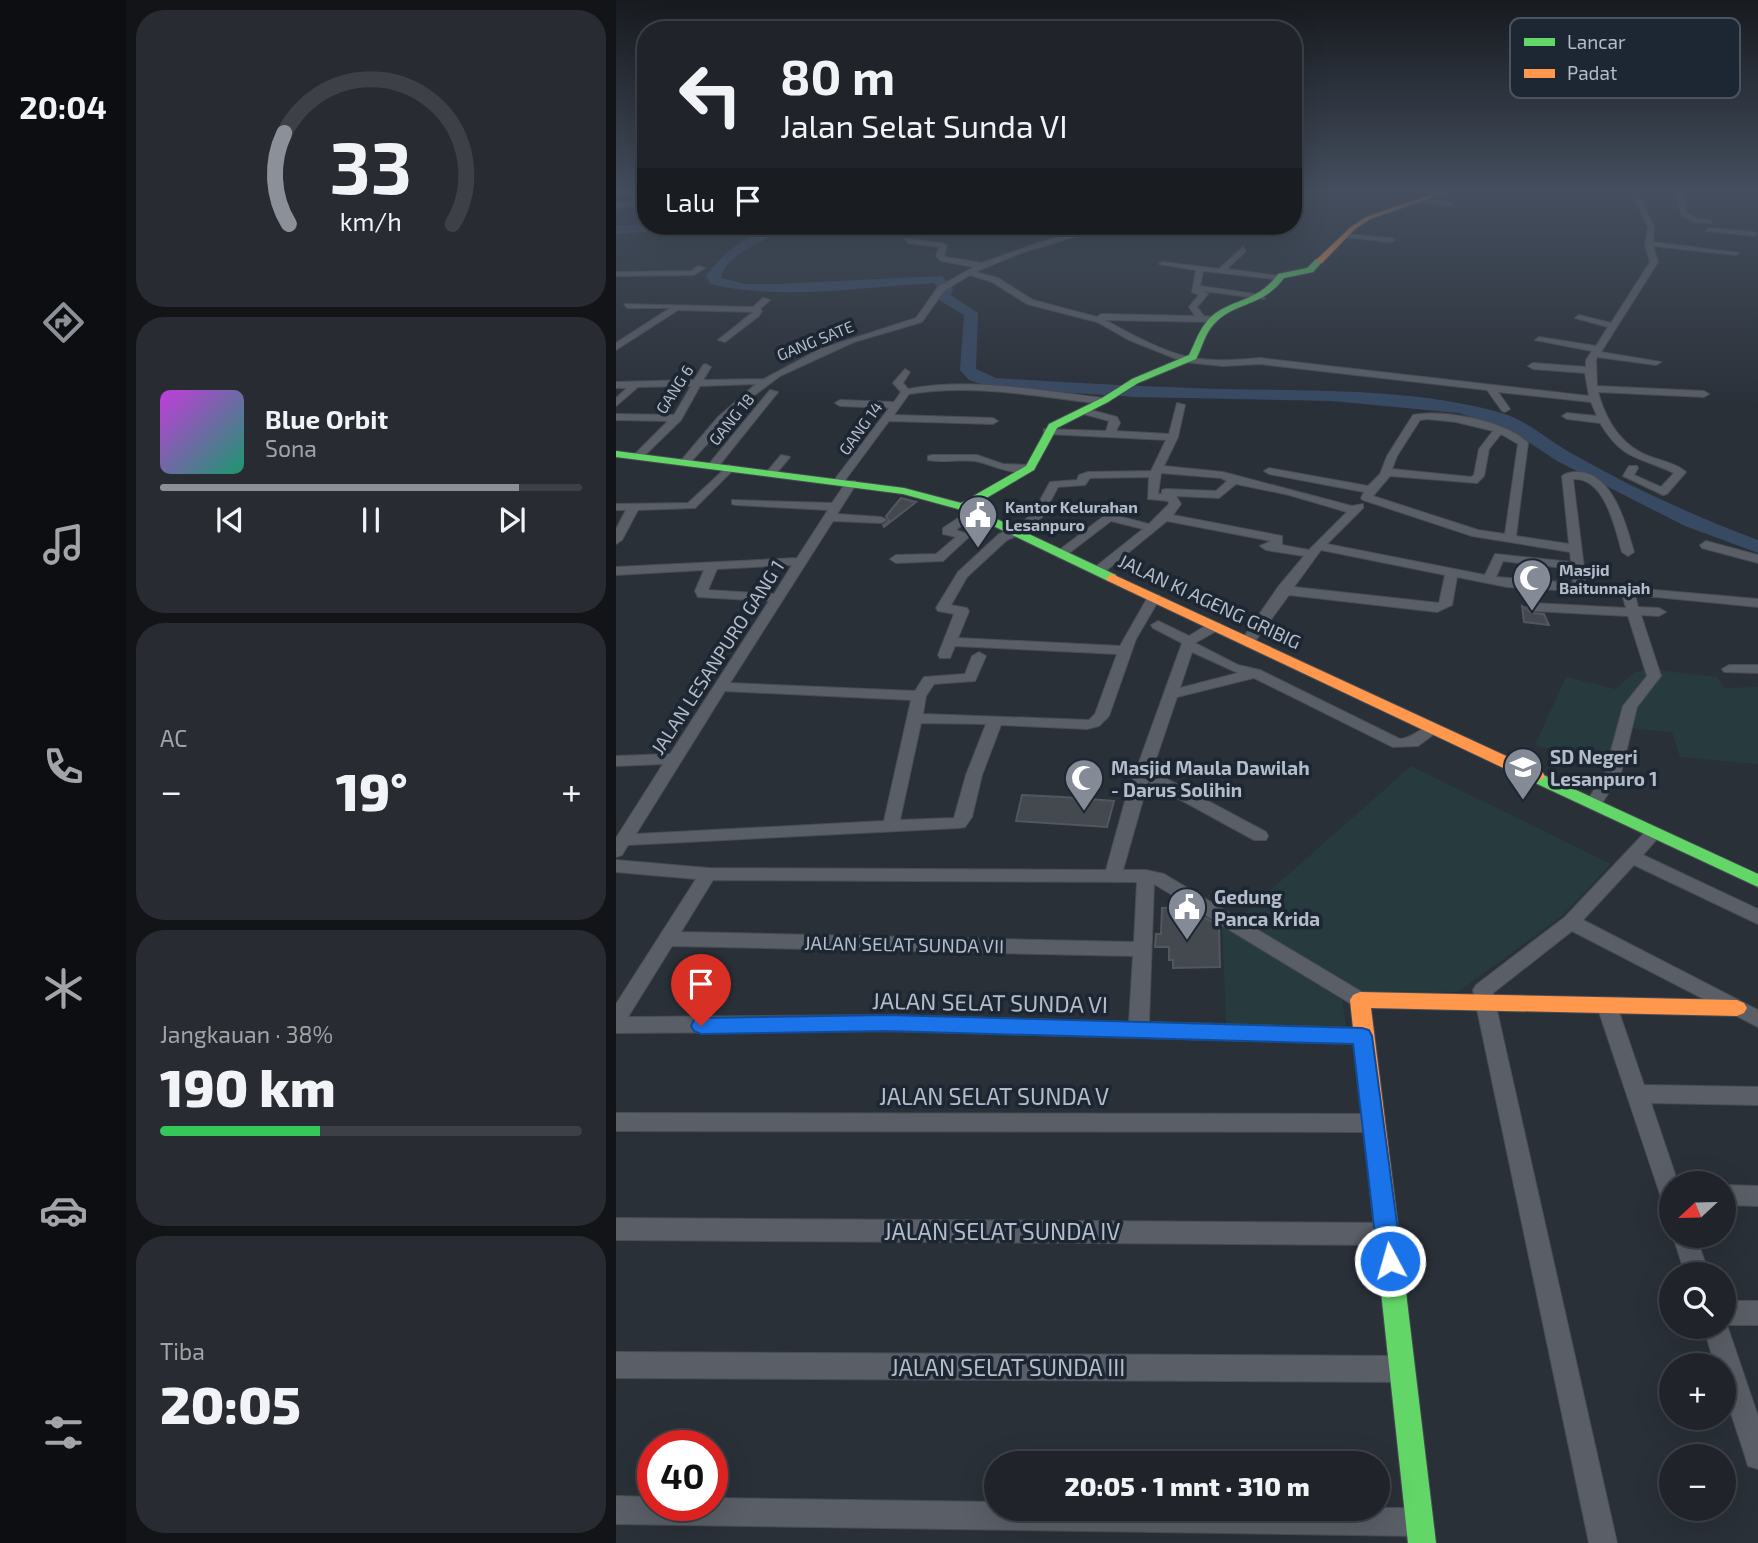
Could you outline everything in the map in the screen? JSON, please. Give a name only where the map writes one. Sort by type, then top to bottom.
[{"type":"street","points":[[962,263],[983,267]]},
{"type":"street","name":"GANG SATE","points":[[684,463],[732,406],[762,382],[822,351],[919,320],[944,287],[995,263]]},
{"type":"street","points":[[1201,263],[1198,268],[1196,292],[1204,294],[1193,307],[1207,319]]},
{"type":"street","points":[[1221,271],[1229,263]]},
{"type":"street","points":[[1226,283],[1235,280],[1277,282],[1310,270],[1317,263]]},
{"type":"street","points":[[1633,468],[1628,476],[1663,492],[1681,472],[1630,452],[1604,420],[1591,389],[1589,370],[1595,352],[1615,326],[1653,263]]},
{"type":"street","points":[[1163,264],[1221,271],[1277,282]]},
{"type":"street","points":[[616,274],[694,273],[701,268]]},
{"type":"street","points":[[967,275],[995,280],[1040,306],[1109,323],[1132,338],[1183,361],[1260,361],[1595,400]]},
{"type":"street","points":[[1091,318],[1207,319],[1240,310],[1262,297],[1277,282]]},
{"type":"street","points":[[1196,289],[1262,297]]},
{"type":"street","points":[[616,312],[755,309],[766,300]]},
{"type":"street","points":[[619,343],[679,305],[627,306]]},
{"type":"street","points":[[722,340],[756,314],[758,311],[755,309]]},
{"type":"street","points":[[1579,318],[1615,326]]},
{"type":"street","points":[[896,559],[939,558],[965,535],[947,531],[967,510],[1030,468],[1048,431],[1061,421],[1105,400],[1135,381],[1194,356],[1207,319]]},
{"type":"street","points":[[1539,340],[1656,362]]},
{"type":"street","points":[[1533,366],[1589,370]]},
{"type":"street","name":"GANG 6","points":[[638,457],[677,418],[706,367]]},
{"type":"street","points":[[905,372],[898,383],[906,392],[939,386],[971,387],[1105,400]]},
{"type":"street","points":[[616,385],[762,382]]},
{"type":"street","points":[[616,403],[636,384]]},
{"type":"street","points":[[1489,386],[1504,409]]},
{"type":"street","points":[[1591,389],[1704,394]]},
{"type":"street","name":"GANG 18","points":[[616,507],[691,506],[773,392]]},
{"type":"street","name":"GANG 14","points":[[845,482],[906,392]]},
{"type":"street","points":[[840,403],[897,405]]},
{"type":"street","points":[[1153,494],[1157,472],[1173,436],[1180,405]]},
{"type":"street","points":[[1083,411],[1113,419],[1115,423],[1109,435]]},
{"type":"street","points":[[1567,416],[1604,420]]},
{"type":"street","points":[[616,417],[677,418]]},
{"type":"street","points":[[1248,641],[1315,550],[1369,494],[1386,472],[1392,456],[1417,418],[1456,418],[1499,430],[1519,438],[1523,443],[1510,538]]},
{"type":"street","points":[[885,421],[923,426],[993,421]]},
{"type":"street","points":[[1386,472],[1474,481],[1479,476],[1484,449],[1499,430]]},
{"type":"street","points":[[1048,431],[1173,436]]},
{"type":"street","name":"JALAN KI AGENG GRIBIG","points":[[616,454],[904,491],[967,510],[1758,881]]},
{"type":"street","points":[[771,473],[785,457]]},
{"type":"street","points":[[932,458],[977,458],[1002,467],[1030,468]]},
{"type":"street","points":[[1269,471],[1369,494],[1458,528],[1575,549]]},
{"type":"street","points":[[1124,650],[947,648],[962,611],[943,608],[962,575],[1003,537],[1038,515],[1053,485],[1080,483],[1085,476],[1157,472],[1223,475],[1354,510]]},
{"type":"street","points":[[1580,587],[1566,478],[1571,474],[1587,479],[1609,495],[1628,552]]},
{"type":"street","points":[[1153,494],[1219,495],[1234,480]]},
{"type":"street","name":"JALAN LESANPURO GANG 1","points":[[619,846],[802,561],[832,512],[845,482]]},
{"type":"street","points":[[1098,571],[1165,517],[1175,504],[1175,499],[1153,494]]},
{"type":"street","points":[[736,502],[881,520]]},
{"type":"street","points":[[616,540],[634,506]]},
{"type":"street","points":[[1060,554],[1115,513],[1152,528]]},
{"type":"street","points":[[1165,517],[1278,539],[1275,547]]},
{"type":"street","points":[[1246,542],[1315,550],[1554,588],[1580,587],[1758,603]]},
{"type":"street","points":[[1706,545],[1758,559]]},
{"type":"street","points":[[1489,579],[1499,558],[1577,566]]},
{"type":"street","points":[[616,571],[802,561]]},
{"type":"street","points":[[712,566],[701,591],[703,594],[778,598]]},
{"type":"street","points":[[1283,590],[1437,608],[1445,605],[1452,572]]},
{"type":"street","points":[[1593,804],[1613,773],[1630,706],[1654,676],[1627,591]]},
{"type":"street","points":[[913,718],[1094,723],[1102,716],[1124,650],[1154,598]]},
{"type":"street","points":[[1533,607],[1659,612]]},
{"type":"street","points":[[1158,625],[1233,668],[1255,673],[1398,744],[1413,743],[1433,729]]},
{"type":"street","points":[[1113,876],[1133,801],[1188,643],[1214,626]]},
{"type":"street","points":[[891,825],[919,696],[929,680],[970,677],[982,648]]},
{"type":"street","points":[[1729,669],[1758,669]]},
{"type":"street","points":[[1169,695],[1255,673]]},
{"type":"street","points":[[723,687],[919,696]]},
{"type":"street","points":[[619,846],[891,825],[949,825],[961,821],[974,775],[995,720]]},
{"type":"street","points":[[616,761],[674,759]]},
{"type":"street","points":[[1144,773],[1260,836]]},
{"type":"street","points":[[1603,1543],[1483,1001],[1483,990],[1571,922],[1654,833]]},
{"type":"street","points":[[1633,858],[1758,917]]},
{"type":"street","points":[[616,866],[708,874],[1146,876],[1158,878],[1360,1000],[1737,1008]]},
{"type":"street","points":[[616,1022],[665,939],[708,874]]},
{"type":"street","points":[[1139,1030],[1146,876]]},
{"type":"street","points":[[1571,922],[1758,1019]]},
{"type":"street","name":"JALAN SELAT SUNDA VII","points":[[665,939],[1143,949]]},
{"type":"street","points":[[616,1510],[1421,1533],[1388,1234],[1362,1036],[1360,1000]]},
{"type":"street","points":[[1607,1006],[1663,1171]]},
{"type":"street","name":"JALAN SELAT SUNDA VI","points":[[616,1022],[887,1023],[1362,1036]]},
{"type":"street","points":[[1638,1094],[1758,1096]]},
{"type":"street","name":"JALAN SELAT SUNDA V","points":[[616,1122],[1373,1123]]},
{"type":"street","points":[[1736,1195],[1758,1196]]},
{"type":"street","name":"JALAN SELAT SUNDA IV","points":[[616,1229],[1388,1234]]},
{"type":"street","points":[[1736,1313],[1758,1313]]},
{"type":"street","points":[[1718,1339],[1757,1451]]},
{"type":"street","name":"JALAN SELAT SUNDA III","points":[[616,1365],[1401,1370]]},
{"type":"green space","points":[[1649,669],[1650,676],[1611,766],[1535,745],[1566,677],[1616,689],[1635,672]]},
{"type":"green space","points":[[1657,670],[1717,677],[1724,688],[1758,687],[1758,764],[1680,757],[1672,732],[1627,728],[1632,710]]},
{"type":"green space","points":[[1411,766],[1611,864],[1563,915],[1458,992],[1359,991],[1238,919]]},
{"type":"green space","points":[[1222,924],[1342,1000],[1346,1025],[1226,1025]]},
{"type":"building","points":[[901,498],[916,502],[884,527],[889,521],[886,516]]},
{"type":"building","name":"Masjid Baitunnajah","points":[[1522,606],[1532,613],[1544,614],[1549,625],[1524,622]]},
{"type":"building","points":[[1022,795],[1114,801],[1107,827],[1016,821]]},
{"type":"building","name":"Gedung Panca Krida","points":[[1187,907],[1219,926],[1220,967],[1173,968],[1173,960],[1169,960],[1169,947],[1155,947],[1156,934],[1161,934],[1162,908]]},
{"type":"waterway","points":[[723,263],[713,276],[715,281],[745,288],[937,279],[946,288],[944,297],[971,313],[968,370],[993,383],[1136,392],[1332,396],[1458,408],[1499,418],[1515,425],[1564,457],[1692,522],[1758,547]]},
{"type":"traffic: fast","points":[[962,507],[1030,468],[1053,426],[1105,400],[1135,381],[1193,357],[1211,321],[1259,298],[1281,276],[1310,270],[1317,263]]},
{"type":"traffic: fast","points":[[616,454],[904,491],[962,507],[1112,578]]},
{"type":"traffic: fast","points":[[1537,777],[1758,881]]},
{"type":"traffic: fast","points":[[1385,1217],[1422,1543]]},
{"type":"traffic: slow","points":[[1112,578],[1537,777]]},
{"type":"traffic: slow","points":[[1385,1217],[1360,1000],[1737,1008]]},
{"type":"place","name":"Kantor Kelurahan Lesanpuro","points":[[978,549]]},
{"type":"place","name":"Masjid Baitunnajah","points":[[1532,612]]},
{"type":"place","name":"SD Negeri Lesanpuro 1","points":[[1523,801]]},
{"type":"place","name":"Masjid Maula Dawilah - Darus Solihin","points":[[1084,812]]},
{"type":"place","name":"Gedung Panca Krida","points":[[1187,941]]},
{"type":"route","points":[[701,1026],[887,1023],[1362,1036],[1390,1261]]}]
